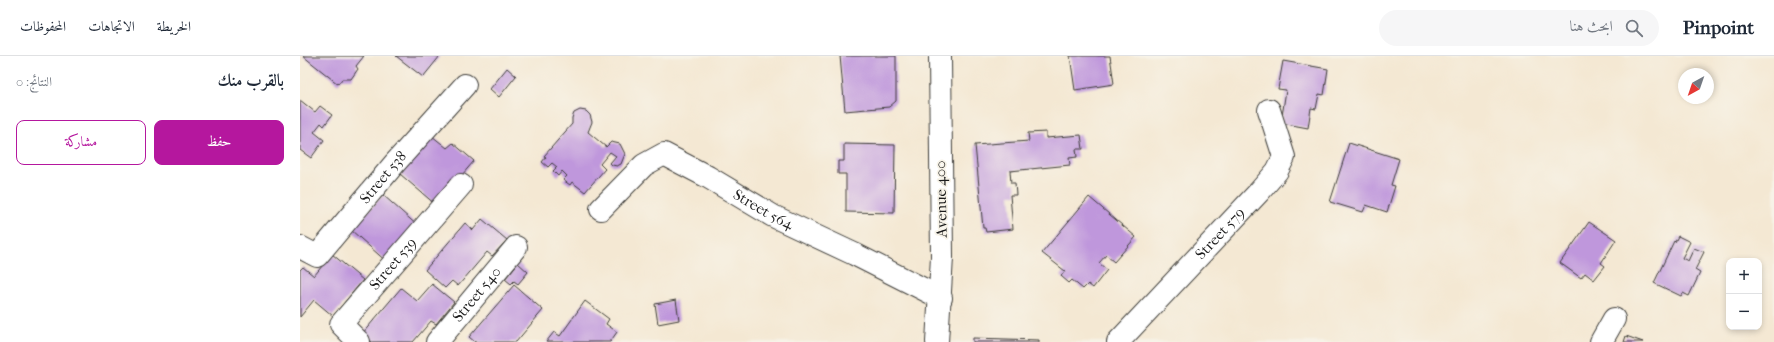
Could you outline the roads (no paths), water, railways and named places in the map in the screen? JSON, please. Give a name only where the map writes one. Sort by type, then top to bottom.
[{"type":"street","name":"Avenue 400","points":[[937,342],[941,298],[940,56]]},
{"type":"street","name":"Street 538","points":[[300,247],[317,256],[395,163],[465,85]]},
{"type":"street","name":"Street 579","points":[[1118,342],[1260,192],[1277,171],[1284,157],[1268,110]]},
{"type":"street","name":"Street 564","points":[[601,209],[644,164],[664,154],[708,177],[773,216],[854,254],[941,298]]},
{"type":"street","name":"Street 539","points":[[359,342],[341,324],[461,185]]},
{"type":"street","name":"Street 540","points":[[437,342],[516,247]]},
{"type":"street","points":[[1601,342],[1614,319]]}]
